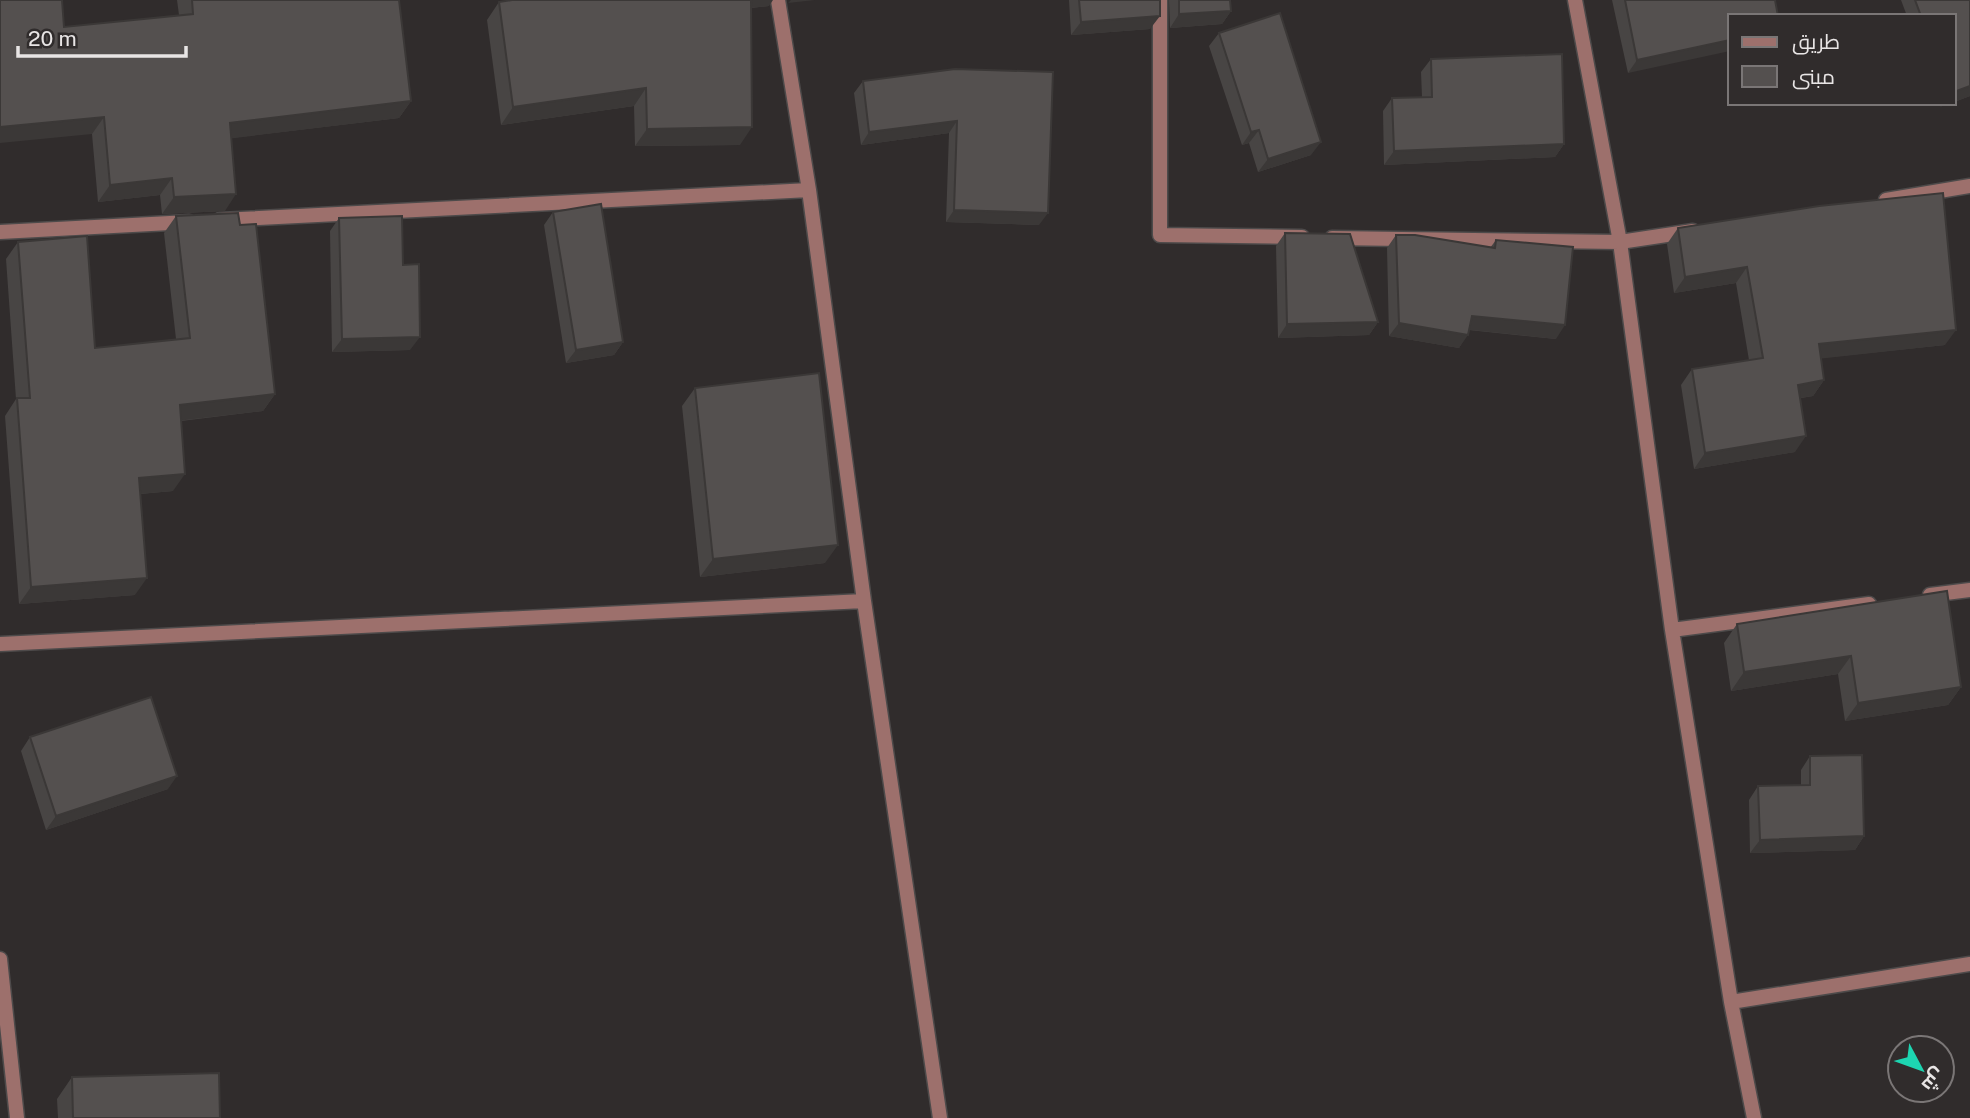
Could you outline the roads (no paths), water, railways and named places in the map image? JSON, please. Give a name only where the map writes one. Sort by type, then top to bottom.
[{"type":"street","points":[[778,0],[809,190],[864,601],[940,1118]]},
{"type":"street","points":[[1160,0],[1160,235],[1620,242],[1701,229]]},
{"type":"street","points":[[1575,0],[1620,242],[1672,630],[1731,1002],[1754,1118]]},
{"type":"street","points":[[1876,201],[1970,186]]},
{"type":"street","points":[[0,232],[809,190]]},
{"type":"street","points":[[1916,597],[1970,590]]},
{"type":"street","points":[[0,644],[864,601]]},
{"type":"street","points":[[1672,630],[1889,601]]},
{"type":"street","points":[[0,959],[17,1118]]},
{"type":"street","points":[[1731,1002],[1970,964]]}]
